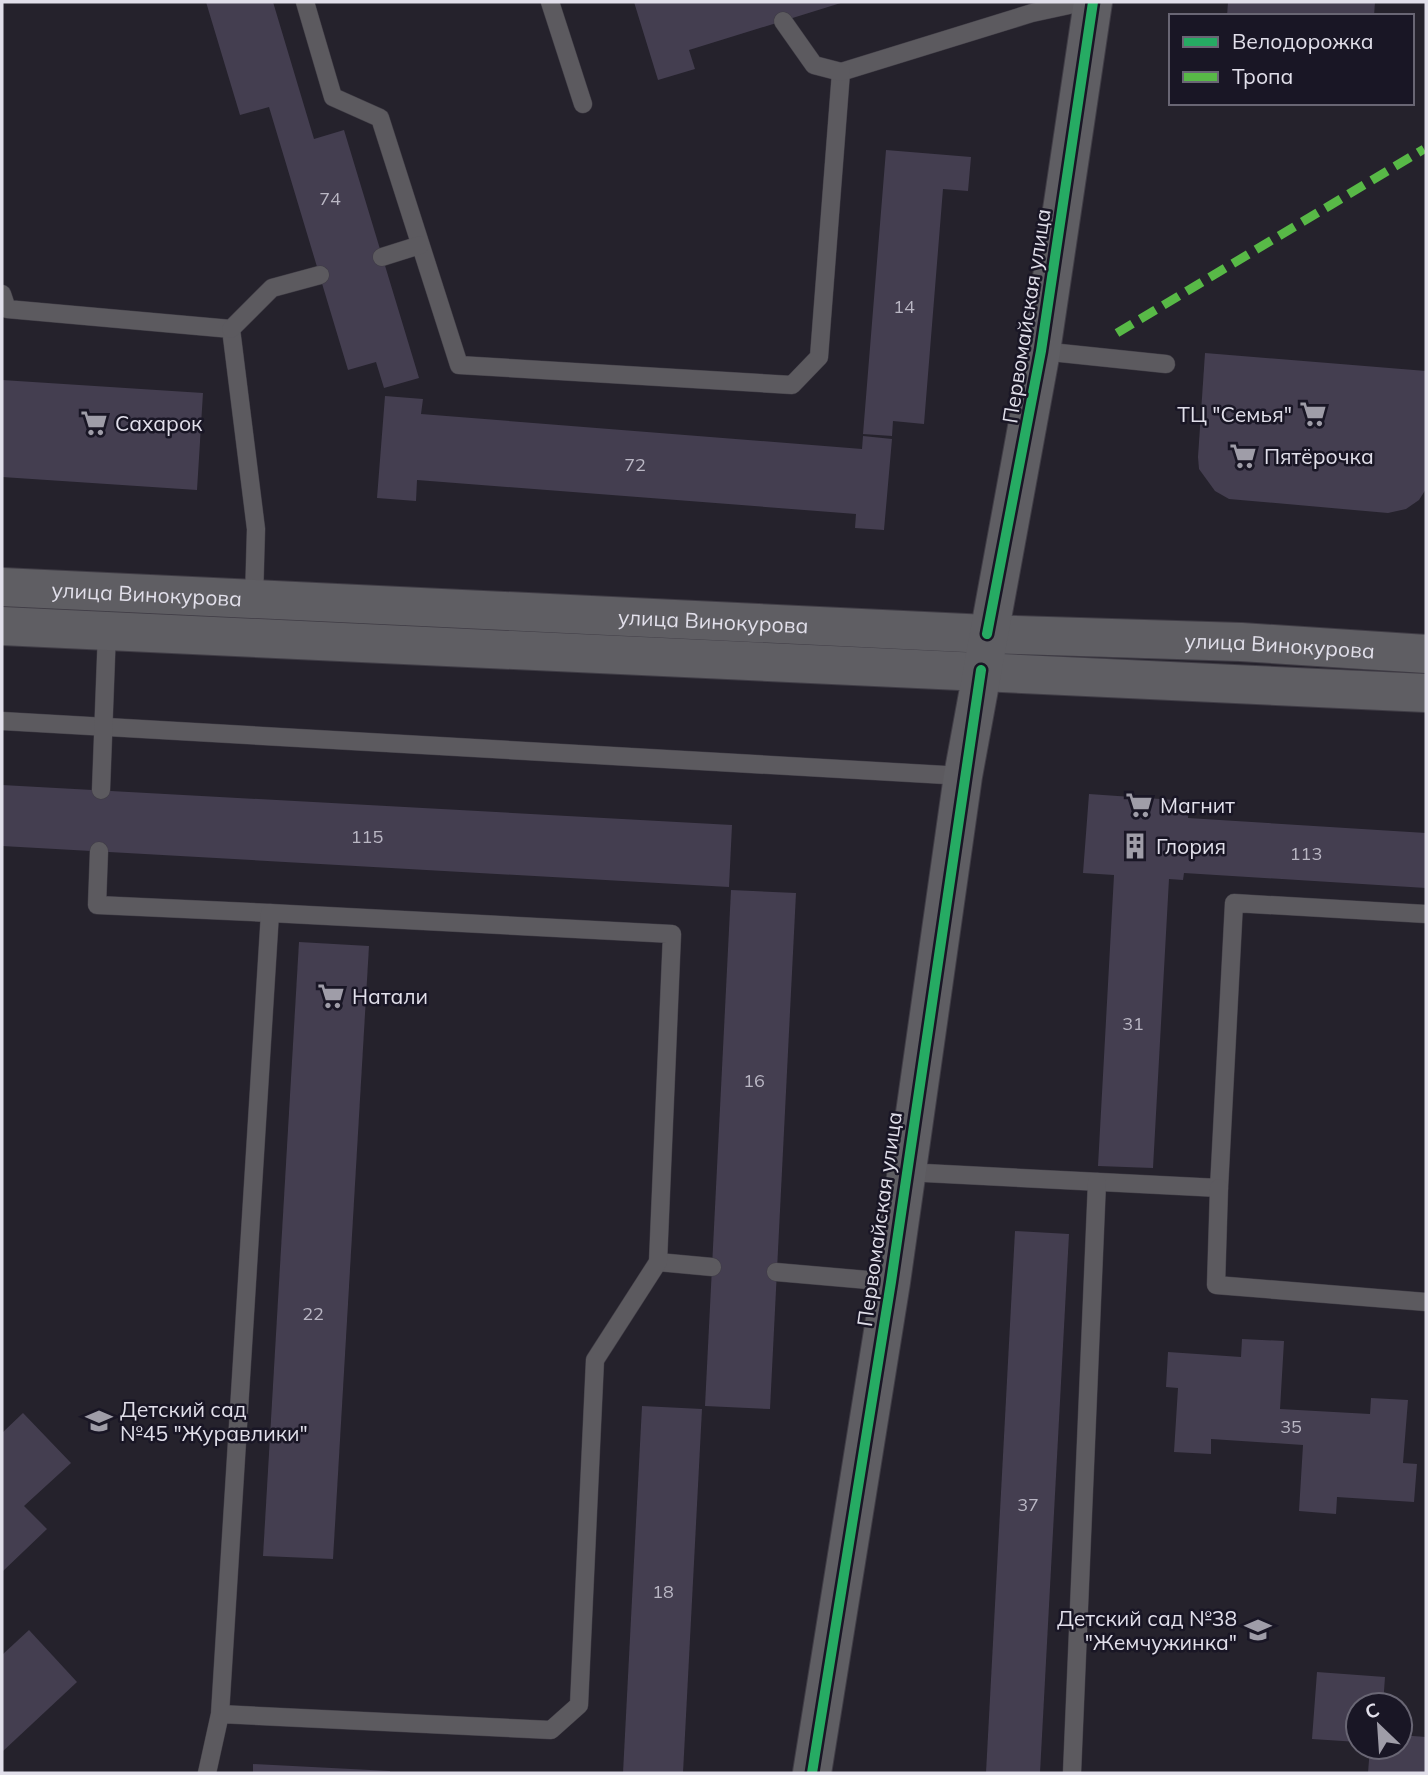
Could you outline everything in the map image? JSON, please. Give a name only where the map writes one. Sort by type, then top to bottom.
[{"type":"main road","name":"Первомайская улица","points":[[812,1773],[891,1282],[963,776],[1041,351],[1093,2]]},
{"type":"main road","name":"улица Винокурова","points":[[2,587],[254,599],[984,652],[1426,693]]},
{"type":"main road","points":[[107,631],[108,592]]},
{"type":"main road","points":[[252,638],[254,599]]},
{"type":"main road","name":"улица Винокурова","points":[[2,626],[252,638],[984,652],[1241,642],[1426,654]]},
{"type":"lane","points":[[305,2],[333,97],[380,118],[459,365],[792,385],[819,357],[841,72]]},
{"type":"lane","points":[[550,2],[583,104]]},
{"type":"lane","points":[[783,21],[814,65],[841,72],[1032,13],[1083,2]]},
{"type":"lane","points":[[382,257],[421,245]]},
{"type":"lane","points":[[231,329],[272,288],[320,275]]},
{"type":"lane","points":[[2,294],[7,309],[231,329]]},
{"type":"lane","points":[[231,329],[256,529],[254,599]]},
{"type":"lane","points":[[1041,351],[1166,364]]},
{"type":"lane","points":[[101,790],[107,631]]},
{"type":"lane","points":[[2,721],[963,776]]},
{"type":"lane","points":[[99,852],[97,905],[672,934],[658,1262],[595,1360],[579,1705],[551,1730],[220,1714]]},
{"type":"lane","points":[[1426,914],[1234,903],[1216,1285],[1426,1302]]},
{"type":"lane","points":[[207,1773],[220,1714],[270,913]]},
{"type":"lane","points":[[905,1172],[1219,1188]]},
{"type":"lane","points":[[1072,1773],[1097,1182]]},
{"type":"lane","points":[[658,1262],[712,1266]]},
{"type":"lane","points":[[776,1272],[891,1282]]},
{"type":"building","points":[[206,2],[273,2],[314,139],[344,130],[419,378],[384,388],[376,362],[348,370],[269,107],[240,115]]},
{"type":"building","points":[[634,2],[844,2],[689,50],[695,69],[658,80]]},
{"type":"building","points":[[1228,2],[1375,2],[1374,14],[1227,14]]},
{"type":"building","points":[[886,150],[971,157],[968,191],[943,189],[924,424],[893,421],[892,436],[863,434]]},
{"type":"building","name":"ТЦ \"Семья\"","points":[[1205,353],[1426,371],[1426,489],[1419,500],[1406,509],[1388,513],[1229,499],[1215,491],[1199,469],[1198,457]]},
{"type":"building","points":[[2,380],[203,393],[197,490],[2,477]]},
{"type":"building","points":[[385,396],[423,399],[421,414],[862,449],[863,436],[892,439],[884,530],[855,528],[856,514],[417,480],[416,501],[377,498]]},
{"type":"building","points":[[2,785],[732,825],[729,887],[2,846]]},
{"type":"building","points":[[1089,794],[1189,801],[1188,818],[1426,833],[1426,888],[1184,873],[1183,880],[1169,879],[1153,1168],[1098,1166],[1114,875],[1083,873]]},
{"type":"building","points":[[731,890],[796,893],[770,1409],[705,1406]]},
{"type":"building","points":[[299,942],[369,946],[333,1559],[263,1556]]},
{"type":"building","points":[[1015,1231],[1069,1234],[1040,1773],[986,1773]]},
{"type":"building","points":[[1242,1339],[1284,1341],[1280,1409],[1370,1414],[1371,1398],[1408,1400],[1403,1463],[1417,1464],[1414,1502],[1337,1497],[1336,1514],[1299,1511],[1303,1445],[1211,1439],[1211,1454],[1174,1452],[1178,1388],[1166,1387],[1168,1352],[1241,1357]]},
{"type":"building","points":[[642,1406],[702,1409],[683,1773],[623,1773]]},
{"type":"building","points":[[23,1413],[71,1463],[24,1506],[47,1529],[2,1572],[2,1433]]},
{"type":"building","points":[[29,1630],[77,1682],[2,1752],[2,1655]]},
{"type":"building","points":[[1317,1672],[1385,1677],[1384,1691],[1344,1691],[1344,1741],[1312,1739]]},
{"type":"building","points":[[1414,1736],[1426,1737],[1426,1773],[1368,1773],[1369,1761],[1414,1761]]},
{"type":"building","points":[[253,1764],[390,1771],[390,1773],[253,1773]]},
{"type":"marked path","points":[[1117,333],[1424,149]]},
{"type":"cycle path","points":[[987,634],[1041,351],[1093,2]]},
{"type":"cycle path","points":[[812,1773],[891,1282],[981,670]]},
{"type":"place","name":"ТЦ \"Семья\"","points":[[1313,414]]},
{"type":"place","name":"Сахарок","points":[[94,423]]},
{"type":"place","name":"Пятёрочка","points":[[1243,456]]},
{"type":"place","name":"Магнит","points":[[1139,805]]},
{"type":"place","name":"Глория","points":[[1135,846]]},
{"type":"place","name":"Натали","points":[[331,996]]},
{"type":"place","name":"Детский сад №45 \"Журавлики\"","points":[[99,1421]]},
{"type":"place","name":"Детский сад №38 \"Жемчужинка\"","points":[[1258,1630]]}]
